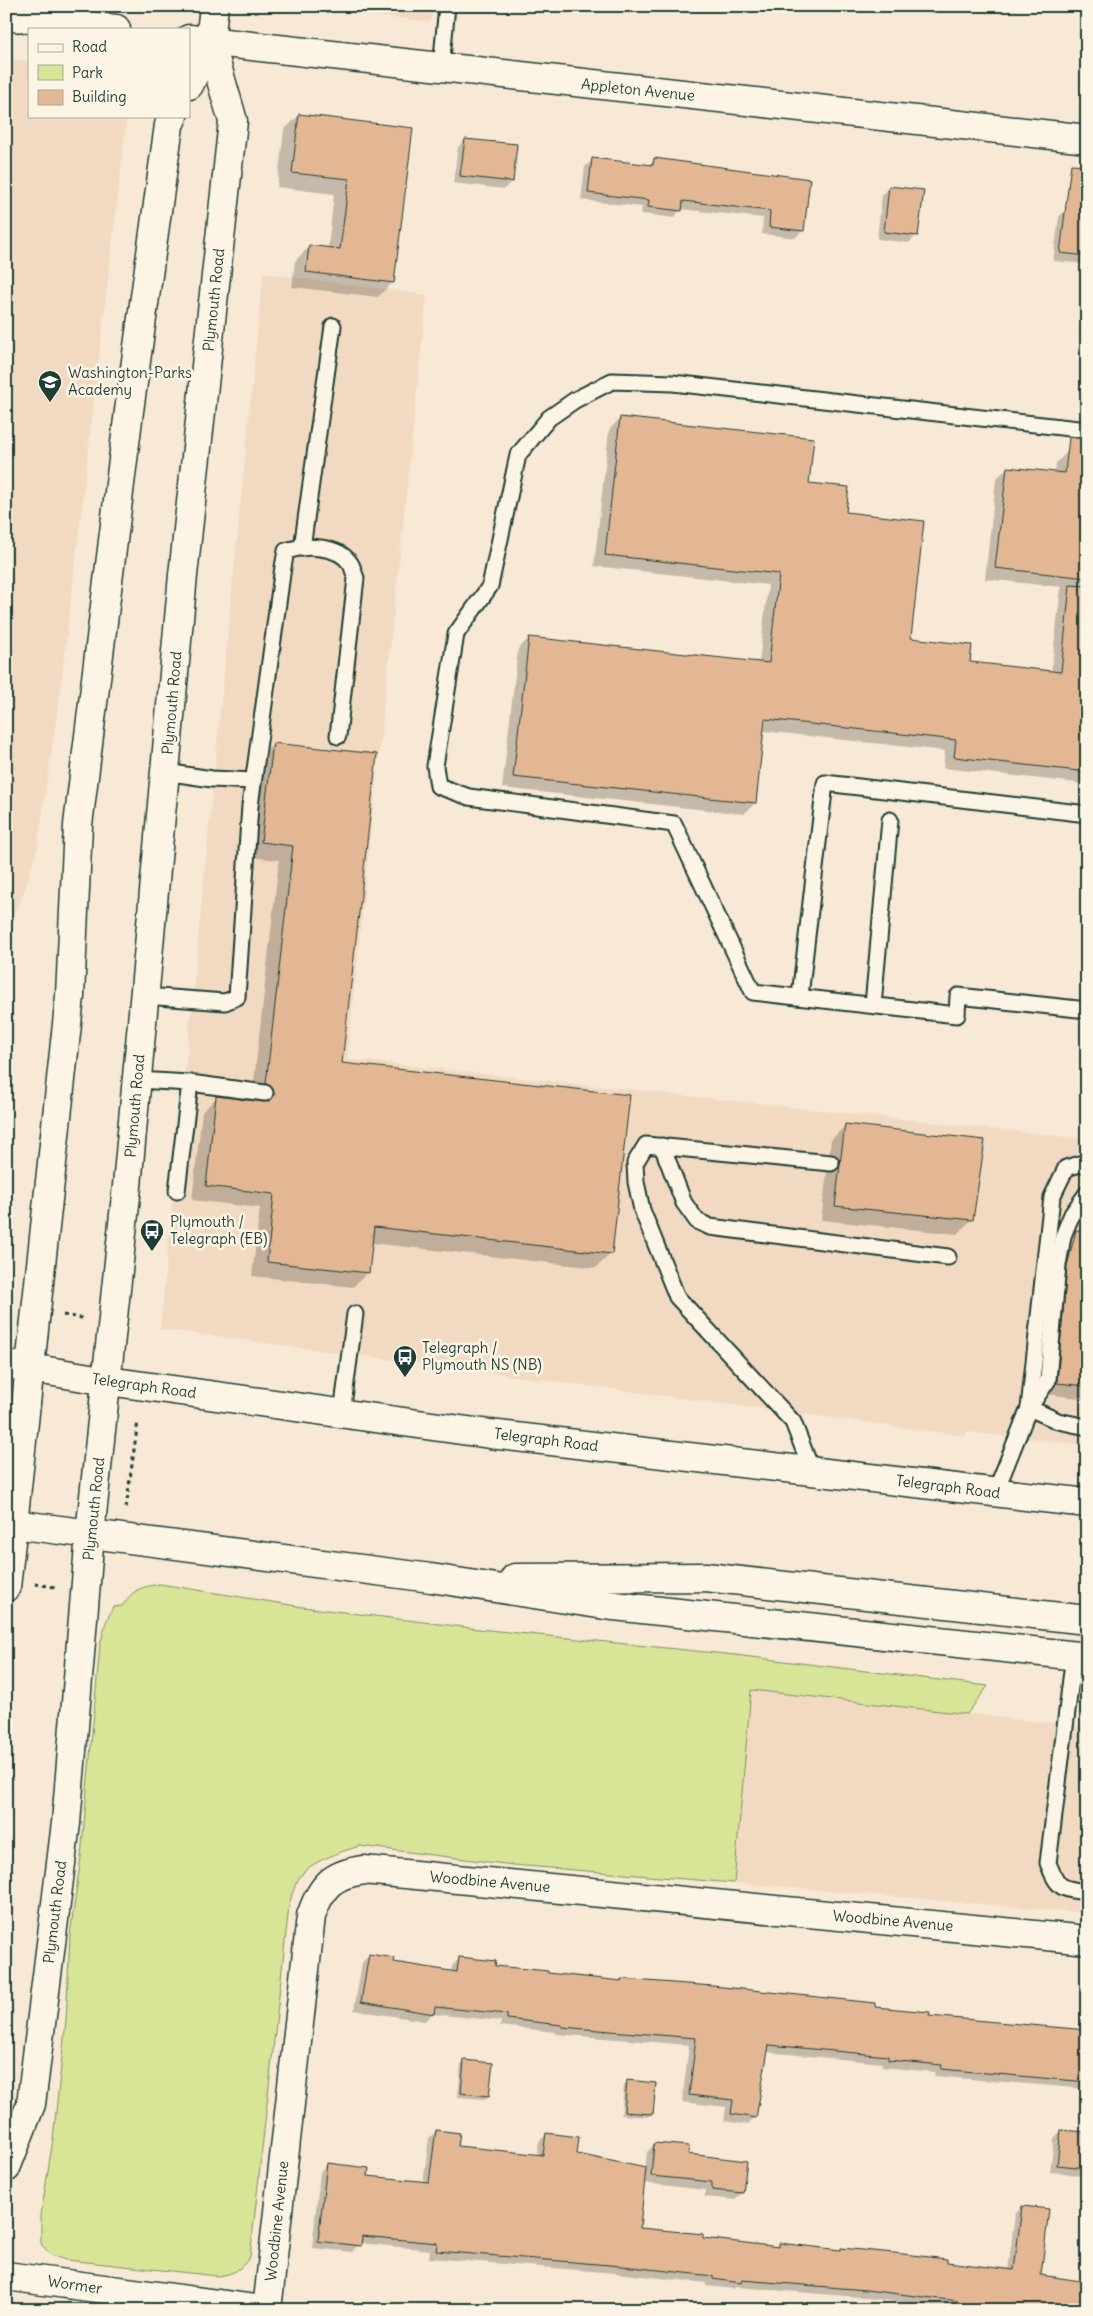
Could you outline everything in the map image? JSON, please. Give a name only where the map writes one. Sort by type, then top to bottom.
[{"type":"main road","name":"Plymouth Road","points":[[190,80],[199,40],[214,6]]},
{"type":"main road","points":[[6,16],[108,28]]},
{"type":"main road","name":"Plymouth Road","points":[[6,2168],[31,2104],[66,1823],[90,1534],[108,1381],[183,575],[233,121],[199,40]]},
{"type":"main road","name":"Appleton Avenue","points":[[199,40],[1087,139]]},
{"type":"main road","points":[[18,1585],[10,1524],[18,1366],[70,996],[78,825],[129,411],[169,125],[172,118]]},
{"type":"main road","name":"Telegraph Road","points":[[18,1366],[108,1381],[490,1434],[1087,1503]]},
{"type":"main road","points":[[10,1524],[431,1578],[605,1605],[1081,1656]]},
{"type":"main road","points":[[431,1578],[706,1577],[1087,1620]]},
{"type":"main road","name":"Woodbine Avenue","points":[[265,2310],[311,1916],[318,1895],[332,1880],[348,1872],[364,1870],[1087,1940]]},
{"type":"main road","name":"Wormer","points":[[6,2276],[265,2310]]},
{"type":"lane","points":[[441,68],[447,6]]},
{"type":"lane","points":[[302,548],[333,326]]},
{"type":"lane","points":[[1087,430],[682,384],[612,381],[575,400],[549,418],[518,455],[490,586],[456,634],[435,766],[438,786],[469,797],[674,824],[754,992],[957,1015],[958,996],[1087,1010]]},
{"type":"lane","points":[[145,996],[225,1002],[237,997],[253,781],[282,567],[286,551],[318,548],[338,553],[350,563],[356,578],[338,736]]},
{"type":"lane","points":[[166,772],[212,779],[253,781]]},
{"type":"lane","points":[[800,996],[825,783],[1087,814]]},
{"type":"lane","points":[[873,1005],[890,820]]},
{"type":"lane","points":[[137,1080],[265,1093]]},
{"type":"lane","points":[[177,1192],[190,1084]]},
{"type":"lane","points":[[812,1471],[793,1422],[677,1297],[642,1210],[636,1182],[635,1162],[646,1145],[831,1164]]},
{"type":"lane","points":[[662,1146],[684,1203],[696,1221],[710,1227],[948,1257]]},
{"type":"lane","points":[[1029,1408],[1052,1197],[1066,1168],[1087,1162]]},
{"type":"lane","points":[[995,1493],[1029,1408],[1048,1380],[1058,1265],[1063,1236],[1072,1214],[1086,1193]]},
{"type":"lane","points":[[342,1413],[355,1314]]},
{"type":"lane","points":[[1029,1408],[1058,1421],[1087,1427]]},
{"type":"lane","points":[[1081,1656],[1048,1863],[1056,1883],[1065,1890],[1087,1892]]},
{"type":"path","points":[[57,1314],[82,1318]]},
{"type":"path","points":[[126,1508],[138,1421]]},
{"type":"path","points":[[18,1585],[54,1587]]},
{"type":"shaded area","points":[[291,6],[433,6],[431,22]]},
{"type":"shaded area","name":"Washington-Parks Academy","points":[[6,58],[28,61],[28,118],[127,118],[60,695],[37,849],[25,889],[6,932]]},
{"type":"shaded area","points":[[263,273],[427,295],[347,1059],[1087,1139],[1087,1445],[966,1432],[966,1436],[160,1329]]},
{"type":"shaded area","points":[[751,1690],[1087,1727],[1087,1913],[734,1883]]},
{"type":"green space","points":[[160,1584],[303,1607],[479,1629],[735,1655],[988,1686],[967,1714],[751,1690],[734,1883],[513,1865],[360,1846],[330,1856],[314,1864],[298,1880],[289,1906],[250,2257],[236,2271],[218,2276],[67,2260],[51,2255],[41,2244],[41,2215],[53,2139],[66,2021],[70,1935],[81,1857],[100,1645],[106,1622],[113,1607],[122,1606],[138,1590]]},
{"type":"building","points":[[299,114],[413,128],[394,283],[306,272],[309,245],[340,249],[349,179],[292,173]]},
{"type":"building","points":[[465,139],[517,144],[513,182],[460,176]]},
{"type":"building","points":[[592,158],[653,165],[654,158],[810,179],[804,231],[769,227],[770,211],[683,201],[682,211],[648,207],[649,200],[588,193]]},
{"type":"building","points":[[1071,164],[1087,165],[1087,256],[1060,253]]},
{"type":"building","points":[[889,186],[924,190],[918,236],[884,232]]},
{"type":"building","points":[[620,417],[814,438],[809,483],[849,487],[846,512],[924,521],[911,638],[972,645],[970,662],[1061,672],[1070,585],[1087,586],[1087,772],[954,757],[956,740],[765,719],[756,803],[513,777],[529,637],[769,663],[779,574],[605,555]]},
{"type":"building","points":[[1069,437],[1087,439],[1087,578],[995,568],[1007,467],[1065,473]]},
{"type":"building","points":[[273,743],[377,754],[342,1063],[630,1095],[612,1254],[374,1227],[369,1273],[267,1262],[274,1194],[206,1186],[216,1096],[264,1102],[269,1101],[274,1095],[273,1089],[266,1084],[293,846],[261,842]]},
{"type":"building","points":[[845,1124],[985,1140],[973,1220],[835,1206]]},
{"type":"building","points":[[1076,1230],[1087,1231],[1087,1386],[1057,1383],[1067,1266]]},
{"type":"building","points":[[369,1954],[395,1958],[394,1962],[457,1972],[459,1957],[496,1961],[495,1966],[548,1971],[548,1973],[621,1981],[621,1979],[713,1986],[875,2003],[875,2007],[930,2012],[929,2016],[1087,2030],[1087,2082],[941,2069],[942,2065],[888,2060],[888,2056],[769,2045],[756,2118],[731,2114],[733,2100],[689,2095],[696,2038],[562,2027],[562,2025],[507,2019],[507,2014],[435,2007],[434,2014],[361,2002]]},
{"type":"building","points":[[464,2060],[493,2063],[489,2096],[461,2093]]},
{"type":"building","points":[[627,2080],[656,2083],[653,2114],[624,2112]]},
{"type":"building","points":[[436,2130],[460,2133],[458,2146],[543,2155],[546,2133],[579,2137],[577,2154],[646,2168],[640,2228],[703,2234],[703,2238],[779,2247],[779,2243],[841,2250],[841,2248],[894,2253],[1014,2270],[1022,2206],[1049,2209],[1041,2275],[1087,2282],[1087,2310],[1006,2310],[958,2304],[958,2301],[866,2290],[742,2280],[741,2283],[713,2279],[713,2276],[622,2266],[436,2251],[437,2243],[362,2236],[361,2246],[318,2241],[327,2163],[369,2168],[368,2176],[429,2182]]},
{"type":"building","points":[[1061,2130],[1087,2132],[1087,2168],[1057,2165]]},
{"type":"building","points":[[654,2143],[689,2146],[688,2154],[747,2161],[743,2193],[712,2190],[712,2182],[651,2176]]},
{"type":"place","name":"Washington-Parks Academy","points":[[50,403]]},
{"type":"place","name":"Plymouth / Telegraph (EB)","points":[[152,1252]]},
{"type":"place","name":"Telegraph / Plymouth NS (NB)","points":[[405,1378]]}]
